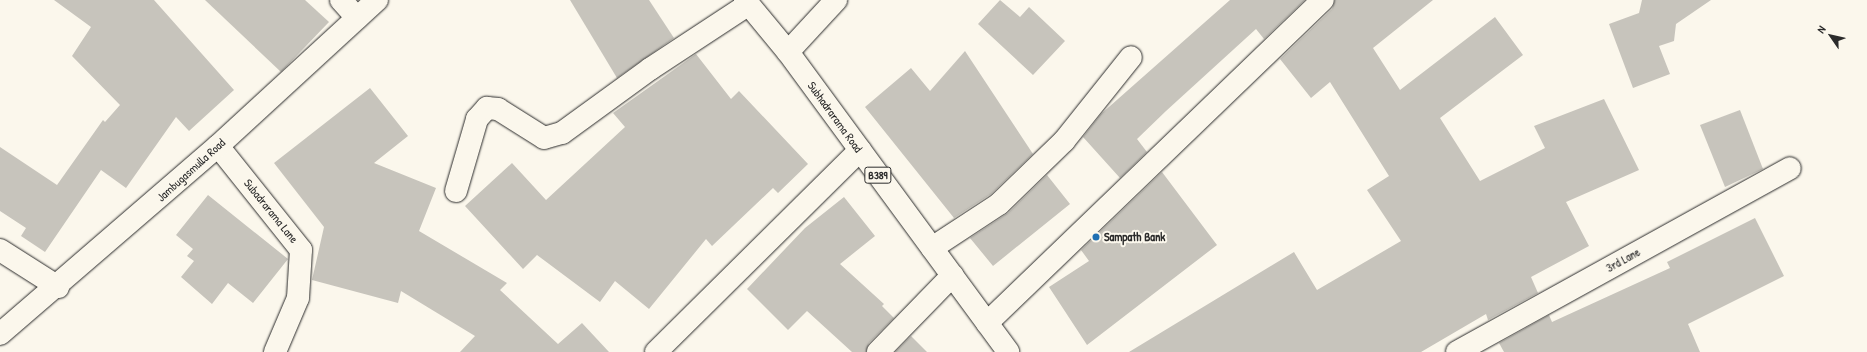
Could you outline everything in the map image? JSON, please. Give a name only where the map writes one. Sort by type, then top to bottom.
[{"type":"street","points":[[341,0],[357,18]]},
{"type":"street","name":"Jambugasmulla Road","points":[[0,334],[58,288],[218,146],[377,0]]},
{"type":"street","points":[[788,52],[836,0]]},
{"type":"street","points":[[987,323],[1323,0]]},
{"type":"street","points":[[456,191],[477,118],[487,108],[498,109],[544,138],[562,134],[650,69],[747,2]]},
{"type":"street","name":"Subhadrarama Road","points":[[747,2],[788,52],[1008,352]]},
{"type":"street","points":[[932,248],[999,204],[1064,141],[1131,57]]},
{"type":"street","name":"Subadrarama Lane","points":[[218,146],[302,250],[298,298],[275,352]]},
{"type":"street","points":[[656,352],[860,150]]},
{"type":"street","name":"3rd Lane","points":[[1457,352],[1790,168]]},
{"type":"street","points":[[0,250],[58,288]]},
{"type":"street","points":[[878,352],[953,275]]},
{"type":"building","points":[[54,0],[154,0],[234,90],[189,131],[176,117],[126,188],[101,170],[45,252],[21,236],[26,228],[0,211],[0,147],[57,185],[103,120],[105,122],[120,105],[72,56],[91,27]]},
{"type":"building","points":[[205,0],[305,0],[329,22],[281,72]]},
{"type":"building","points":[[570,0],[649,0],[674,38],[617,78]]},
{"type":"building","points":[[1000,0],[1020,17],[1029,7],[1065,41],[1033,75],[978,24]]},
{"type":"building","points":[[1230,0],[1305,0],[1264,39],[1256,29],[1166,111],[1137,139],[1147,152],[1120,178],[1083,137],[1101,114]]},
{"type":"building","points":[[1335,0],[1433,0],[1373,48],[1400,90],[1495,17],[1523,55],[1440,118],[1480,181],[1545,148],[1534,126],[1604,99],[1639,170],[1566,202],[1589,246],[1531,277],[1538,293],[1488,320],[1486,314],[1421,352],[1129,352],[1294,252],[1317,290],[1401,241],[1367,190],[1389,176],[1330,82],[1311,98],[1280,59],[1332,9]]},
{"type":"building","points":[[1642,0],[1711,0],[1676,24],[1674,41],[1659,46],[1670,74],[1633,88],[1609,24],[1639,13]]},
{"type":"building","points":[[965,51],[1033,154],[991,194],[954,218],[865,107],[911,68],[930,91]]},
{"type":"building","points":[[696,54],[731,99],[739,91],[808,164],[778,193],[773,188],[712,246],[706,239],[649,309],[615,281],[600,302],[537,255],[523,269],[465,206],[512,163],[546,200],[625,127],[613,113]]},
{"type":"building","points":[[370,88],[408,136],[374,163],[436,188],[419,231],[507,283],[500,290],[558,344],[582,323],[609,352],[460,352],[475,336],[401,291],[398,303],[312,280],[324,227],[274,163]]},
{"type":"building","points":[[1740,110],[1763,169],[1725,187],[1700,125]]},
{"type":"building","points":[[1162,172],[1217,245],[1087,345],[1049,287],[1089,261],[1081,250]]},
{"type":"building","points":[[1047,175],[1070,204],[993,266],[970,238],[1008,213]]},
{"type":"building","points":[[208,195],[288,259],[253,303],[228,283],[212,304],[181,277],[194,261],[187,256],[193,249],[176,235]]},
{"type":"building","points":[[844,197],[875,236],[840,264],[884,304],[882,306],[894,318],[869,343],[866,352],[852,352],[807,311],[788,330],[747,289],[805,228]]},
{"type":"building","points":[[1755,218],[1784,276],[1688,324],[1700,352],[1504,352],[1499,343],[1549,315],[1552,322],[1670,268],[1667,262]]},
{"type":"building","points":[[911,336],[927,352],[895,352]]},
{"type":"place","name":"Sampath Bank","points":[[1096,237]]}]
